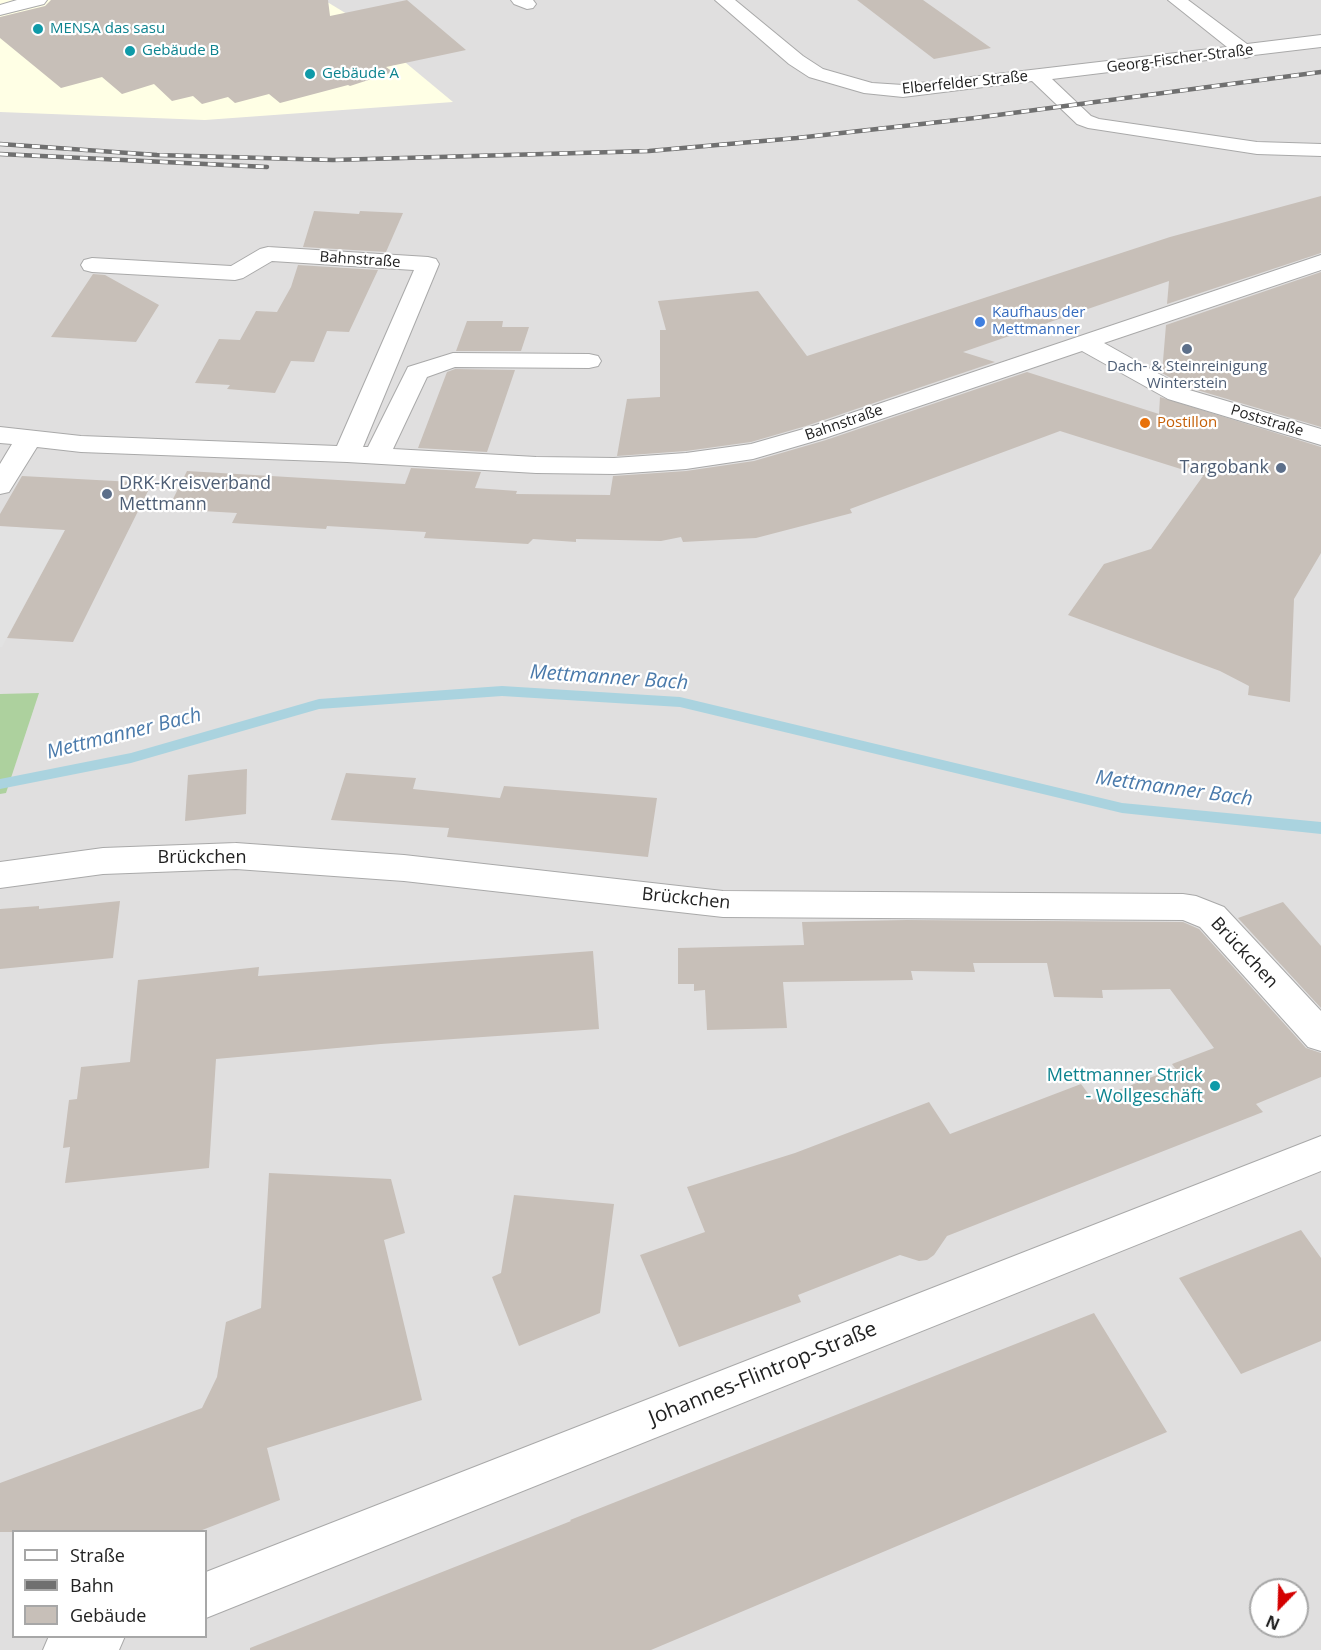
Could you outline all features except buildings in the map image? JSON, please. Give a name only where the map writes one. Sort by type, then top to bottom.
[{"type":"street","points":[[0,10],[38,0]]},
{"type":"street","name":"Elberfelder Straße","points":[[724,0],[796,60],[816,73],[847,84],[871,89],[903,91],[1038,76],[1084,120],[1095,124],[1257,148],[1321,150]]},
{"type":"street","points":[[1177,0],[1246,51]]},
{"type":"street","name":"Georg-Fischer-Straße","points":[[1038,76],[1321,41]]},
{"type":"street","name":"Bahnstraße","points":[[92,265],[235,273],[268,254],[428,264],[347,454]]},
{"type":"street","name":"Bahnstraße","points":[[0,435],[28,440],[536,465],[614,466],[686,461],[753,451],[816,433],[1321,262]]},
{"type":"street","name":"Poststraße","points":[[1084,342],[1177,393],[1321,437]]},
{"type":"street","points":[[377,456],[417,372],[453,360],[589,361]]},
{"type":"street","points":[[0,486],[28,440]]},
{"type":"street","name":"Brückchen","points":[[0,875],[103,861],[236,856],[404,868],[723,904],[1183,907],[1196,909],[1212,917],[1321,1036]]},
{"type":"street","name":"Johannes-Flintrop-Straße","points":[[207,1595],[1321,1153]]},
{"type":"street","points":[[67,1650],[96,1638]]},
{"type":"shaded area","points":[[0,0],[1321,0],[1321,1650],[0,1650]]},
{"type":"shaded area","points":[[0,0],[324,0],[347,14],[453,102],[205,120],[0,112]]},
{"type":"shaded area","points":[[0,526],[65,530],[2,647],[0,647]]},
{"type":"green space","points":[[39,693],[6,793],[0,794],[0,694]]},
{"type":"waterway","name":"Mettmanner Bach","points":[[0,784],[131,758],[319,704],[502,691],[680,702],[1122,808],[1321,828]]},
{"type":"railway","points":[[0,144],[157,155],[333,160],[649,151],[797,138],[975,118],[1321,72]]},
{"type":"railway","points":[[0,154],[267,167]]},
{"type":"place","name":"MENSA das sasu","points":[[38,29]]},
{"type":"place","name":"Gebäude B","points":[[130,51]]},
{"type":"place","name":"Gebäude A","points":[[310,74]]},
{"type":"place","name":"Kaufhaus der Mettmanner","points":[[980,322]]},
{"type":"place","name":"Dach- & Steinreinigung Winterstein","points":[[1187,349]]},
{"type":"place","name":"Postillon","points":[[1145,423]]},
{"type":"place","name":"Targobank","points":[[1281,468]]},
{"type":"place","name":"DRK-Kreisverband Mettmann","points":[[107,494]]},
{"type":"place","name":"Mettmanner Strick - Wollgeschäft","points":[[1215,1086]]}]
